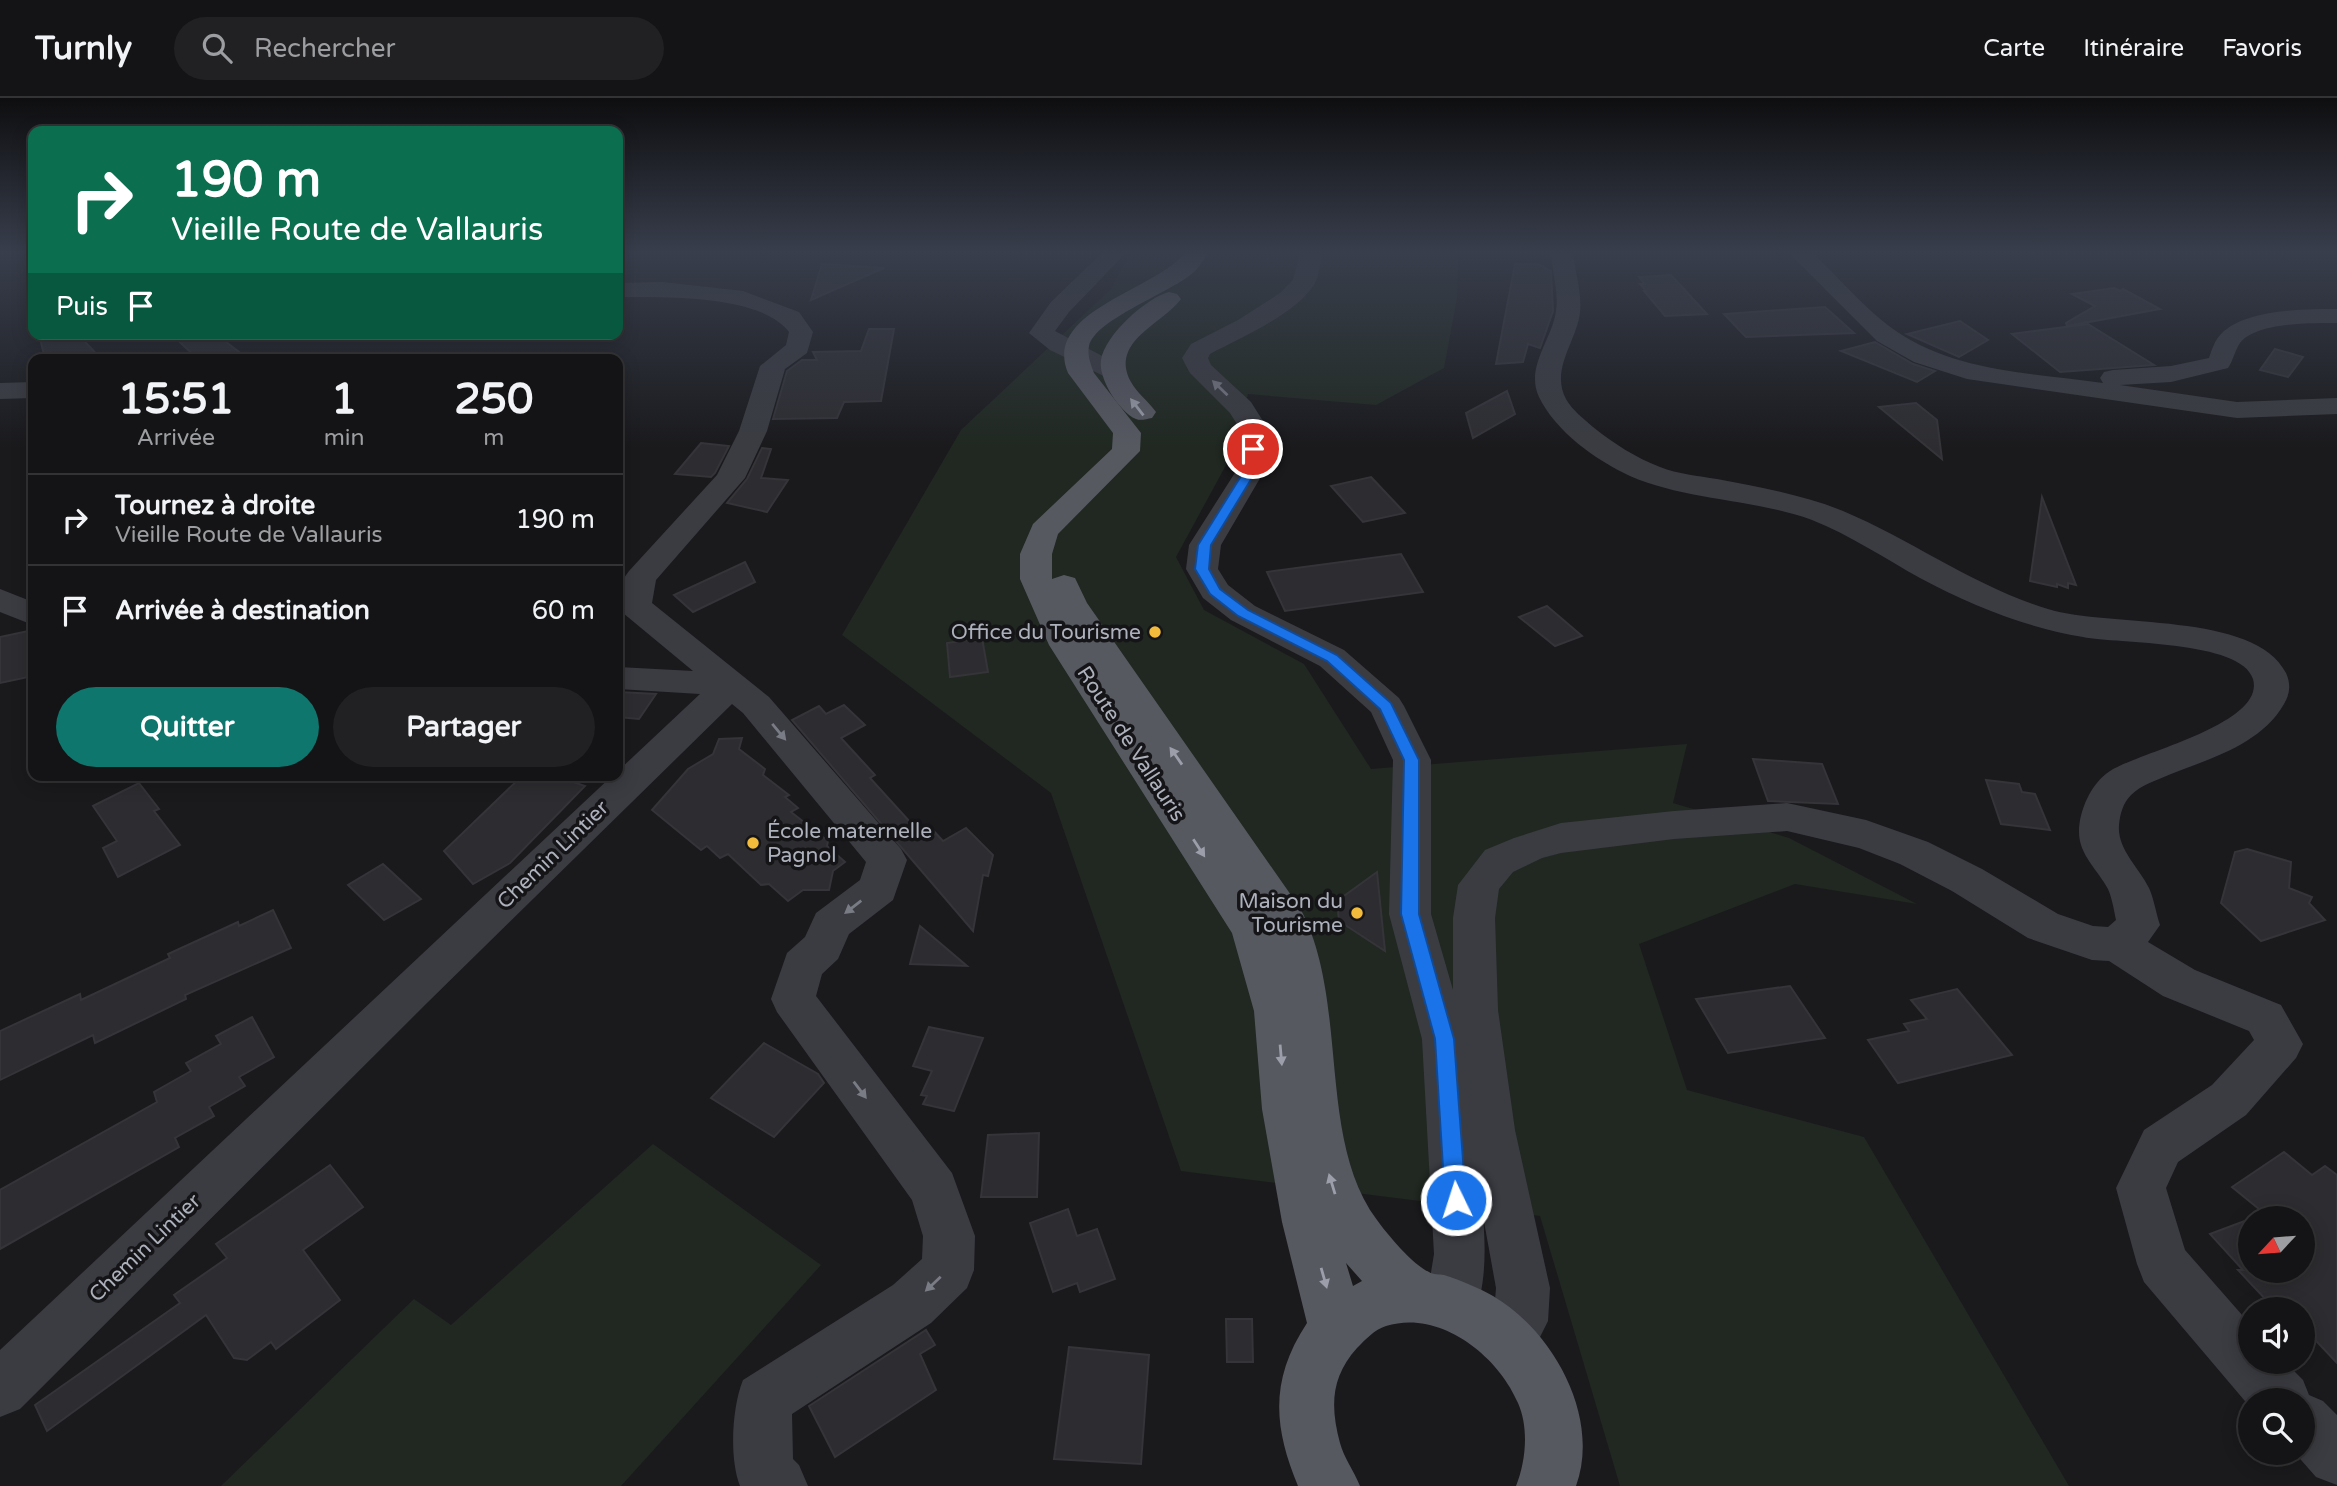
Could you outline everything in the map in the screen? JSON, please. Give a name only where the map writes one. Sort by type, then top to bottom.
[{"type":"main road","points":[[1103,318],[1087,330],[1077,345],[1095,363],[1114,359],[1120,344],[1146,318]]},
{"type":"main road","name":"Route de Vallauris","points":[[1335,1329],[1332,1307],[1308,1222],[1286,1109],[1278,1011],[1252,929],[1066,645],[1036,579],[1036,554],[1044,531],[1126,451],[1127,433],[1083,375],[1076,360],[1095,363],[1120,386],[1143,413],[1154,438],[1149,457],[1088,514],[1062,551],[1060,574],[1071,603],[1285,920],[1299,964],[1317,1124],[1333,1190],[1352,1228],[1382,1267],[1434,1300],[1483,1318],[1510,1340],[1533,1370],[1548,1405],[1553,1443],[1546,1486]]},
{"type":"main road","points":[[1327,1483],[1311,1446],[1305,1412],[1308,1381],[1319,1352],[1335,1329],[1352,1314],[1371,1304],[1393,1298],[1434,1300]]},
{"type":"street","points":[[778,1486],[764,1472],[763,1401],[912,1304],[948,1270],[948,1236],[934,1189],[793,999],[802,965],[823,947],[831,925],[878,889],[887,860],[756,705],[635,606],[640,578],[730,478],[753,431],[773,366],[798,348],[801,332],[791,318]]},
{"type":"street","points":[[1052,318],[1041,333],[1095,363]]},
{"type":"street","points":[[1258,318],[1200,349],[1195,358],[1199,368],[1241,408],[1254,429],[1252,468],[1205,545],[1202,569],[1215,591],[1243,613],[1332,658],[1386,706],[1412,760],[1410,914],[1445,1039],[1460,1254],[1434,1300]]},
{"type":"street","points":[[1566,318],[1547,380],[1552,397],[1570,420],[1598,445],[1634,467],[1670,480],[1819,513],[1986,598],[2038,617],[2085,628],[2137,634],[2185,635],[2240,649],[2260,662],[2271,677],[2273,696],[2266,710],[2231,733],[2123,781],[2104,803],[2099,839],[2128,889],[2139,925],[2117,944]]},
{"type":"street","points":[[1867,318],[1886,336],[1923,357],[1976,373],[2237,410],[2337,406]]},
{"type":"street","points":[[2073,388],[2082,382],[2171,374],[2219,363],[2231,338],[2248,326],[2298,318]]},
{"type":"street","points":[[0,391],[28,390]]},
{"type":"street","points":[[0,599],[28,613]]},
{"type":"street","points":[[623,678],[730,685]]},
{"type":"street","name":"Chemin Lintier","points":[[0,1389],[730,685]]},
{"type":"street","points":[[1510,1340],[1521,1321],[1523,1288],[1490,1130],[1476,1010],[1474,918],[1479,885],[1499,861],[1560,838],[1674,825],[1787,817],[1866,835],[1914,853],[1967,880],[2043,926],[2092,943],[2117,944],[2179,983],[2265,1018],[2280,1044],[2229,1100],[2161,1146],[2141,1188],[2163,1264],[2272,1388]]},
{"type":"street","points":[[2315,1433],[2337,1456]]},
{"type":"shaded area","points":[[1080,318],[1453,318],[1444,368],[1376,405],[1248,394],[1231,456],[1176,557],[1204,610],[1304,664],[1371,769],[1687,744],[1673,803],[1789,838],[1917,904],[1795,884],[1639,944],[1687,1090],[1864,1137],[2069,1486],[1620,1486],[1540,1216],[1181,1171],[1051,793],[842,635],[961,430]]},
{"type":"shaded area","points":[[653,1144],[821,1265],[621,1486],[221,1486],[414,1299],[451,1325]]},
{"type":"building","points":[[1505,318],[1551,318],[1540,348],[1528,344],[1523,362],[1496,364]]},
{"type":"building","points":[[1728,318],[1837,318],[1854,333],[1746,337]]},
{"type":"building","points":[[2075,318],[2112,318],[2067,326],[2066,323]]},
{"type":"building","points":[[1960,321],[1988,340],[1959,357],[1907,334]]},
{"type":"building","points":[[2088,324],[2154,365],[2060,372],[2012,334]]},
{"type":"building","points":[[869,329],[894,329],[881,401],[844,402],[837,418],[773,419],[787,371],[802,360],[817,360],[813,352],[861,351]]},
{"type":"building","points":[[40,340],[84,340],[96,354],[44,354]]},
{"type":"building","points":[[177,340],[224,340],[242,354],[193,354]]},
{"type":"building","points":[[1875,342],[1913,364],[1935,371],[1917,382],[1841,351]]},
{"type":"building","points":[[2275,349],[2303,357],[2288,377],[2260,370]]},
{"type":"building","points":[[1507,391],[1515,414],[1473,438],[1466,413]]},
{"type":"building","points":[[1916,403],[1937,420],[1942,459],[1879,407]]},
{"type":"building","points":[[701,443],[729,446],[715,473],[711,477],[675,474]]},
{"type":"building","points":[[762,448],[771,449],[761,478],[788,480],[767,512],[727,503],[747,479]]},
{"type":"building","points":[[1371,477],[1405,513],[1363,522],[1331,486]]},
{"type":"building","points":[[2042,497],[2076,585],[2068,583],[2068,588],[2030,581]]},
{"type":"building","points":[[1401,554],[1423,592],[1285,611],[1267,572]]},
{"type":"building","points":[[745,562],[755,582],[693,612],[674,595]]},
{"type":"building","points":[[1547,606],[1582,636],[1555,646],[1519,617]]},
{"type":"building","points":[[28,631],[28,677],[0,683],[0,637]]},
{"type":"building","points":[[982,638],[988,672],[950,677],[947,643]]},
{"type":"building","points":[[623,692],[656,694],[639,719],[623,717]]},
{"type":"building","points":[[844,705],[865,725],[841,738],[875,775],[870,778],[920,833],[931,828],[943,841],[966,828],[993,855],[988,876],[983,875],[973,931],[792,720],[819,706],[826,714]]},
{"type":"building","points":[[742,738],[739,749],[765,769],[763,775],[789,795],[785,797],[798,808],[791,812],[828,841],[827,846],[845,862],[833,871],[829,890],[803,890],[788,901],[769,884],[761,885],[728,854],[720,858],[707,846],[701,850],[652,810],[688,769],[713,754],[719,739]]},
{"type":"building","points":[[1753,759],[1822,764],[1838,804],[1768,801]]},
{"type":"building","points":[[1986,780],[2019,784],[2022,792],[2035,794],[2050,830],[2001,824]]},
{"type":"building","points":[[517,781],[574,781],[585,786],[510,863],[473,884],[444,851]]},
{"type":"building","points":[[139,783],[159,809],[154,811],[180,845],[118,877],[103,848],[117,841],[93,806]]},
{"type":"building","points":[[2247,849],[2291,862],[2289,888],[2312,897],[2309,903],[2325,920],[2261,941],[2221,903],[2235,852]]},
{"type":"building","points":[[383,864],[421,899],[384,920],[348,885]]},
{"type":"building","name":"Maison du Tourisme","points":[[1377,872],[1385,951],[1339,921],[1337,901]]},
{"type":"building","points":[[273,910],[291,948],[185,995],[186,999],[95,1043],[93,1035],[0,1080],[0,1031],[80,994],[81,1000],[170,958],[168,954],[238,922],[239,926]]},
{"type":"building","points":[[920,926],[967,966],[910,964]]},
{"type":"building","points":[[1790,986],[1825,1038],[1728,1053],[1696,999]]},
{"type":"building","points":[[1957,989],[2012,1055],[1898,1083],[1868,1040],[1909,1031],[1904,1024],[1927,1019],[1911,1000]]},
{"type":"building","points":[[252,1017],[274,1057],[239,1077],[245,1086],[209,1107],[214,1116],[175,1138],[179,1147],[0,1249],[0,1190],[157,1102],[154,1092],[191,1071],[186,1063],[221,1044],[216,1036]]},
{"type":"building","points":[[929,1027],[983,1038],[954,1111],[923,1104],[927,1096],[921,1095],[932,1071],[913,1066]]},
{"type":"building","points":[[764,1043],[818,1074],[824,1083],[774,1137],[711,1098]]},
{"type":"building","points":[[1039,1133],[1037,1197],[981,1197],[988,1135]]},
{"type":"building","points":[[2284,1152],[2312,1175],[2325,1166],[2337,1175],[2337,1363],[2315,1340],[2315,1297],[2263,1297],[2250,1283],[2315,1283],[2315,1206],[2255,1206],[2232,1187]]},
{"type":"building","points":[[330,1165],[363,1207],[303,1250],[340,1300],[276,1349],[271,1342],[247,1360],[234,1358],[206,1315],[47,1431],[35,1405],[180,1303],[174,1295],[227,1258],[216,1244]]},
{"type":"building","points":[[1068,1209],[1077,1236],[1097,1229],[1115,1279],[1080,1292],[1077,1283],[1053,1292],[1030,1223]]},
{"type":"building","points":[[2238,1224],[2238,1265],[2210,1234]]},
{"type":"building","points":[[1226,1319],[1252,1319],[1253,1362],[1227,1362]]},
{"type":"building","points":[[926,1330],[935,1345],[920,1354],[936,1390],[835,1457],[809,1406]]},
{"type":"building","points":[[1069,1347],[1149,1355],[1141,1464],[1054,1459]]},
{"type":"place","name":"Office du Tourisme","points":[[1155,632]]},
{"type":"place","name":"École maternelle Pagnol","points":[[753,843]]},
{"type":"place","name":"Maison du Tourisme","points":[[1357,913]]},
{"type":"route","points":[[1253,449],[1252,468],[1205,545],[1202,569],[1215,591],[1243,613],[1332,658],[1386,706],[1412,760],[1409,827],[1410,914],[1445,1039],[1456,1200]]}]
